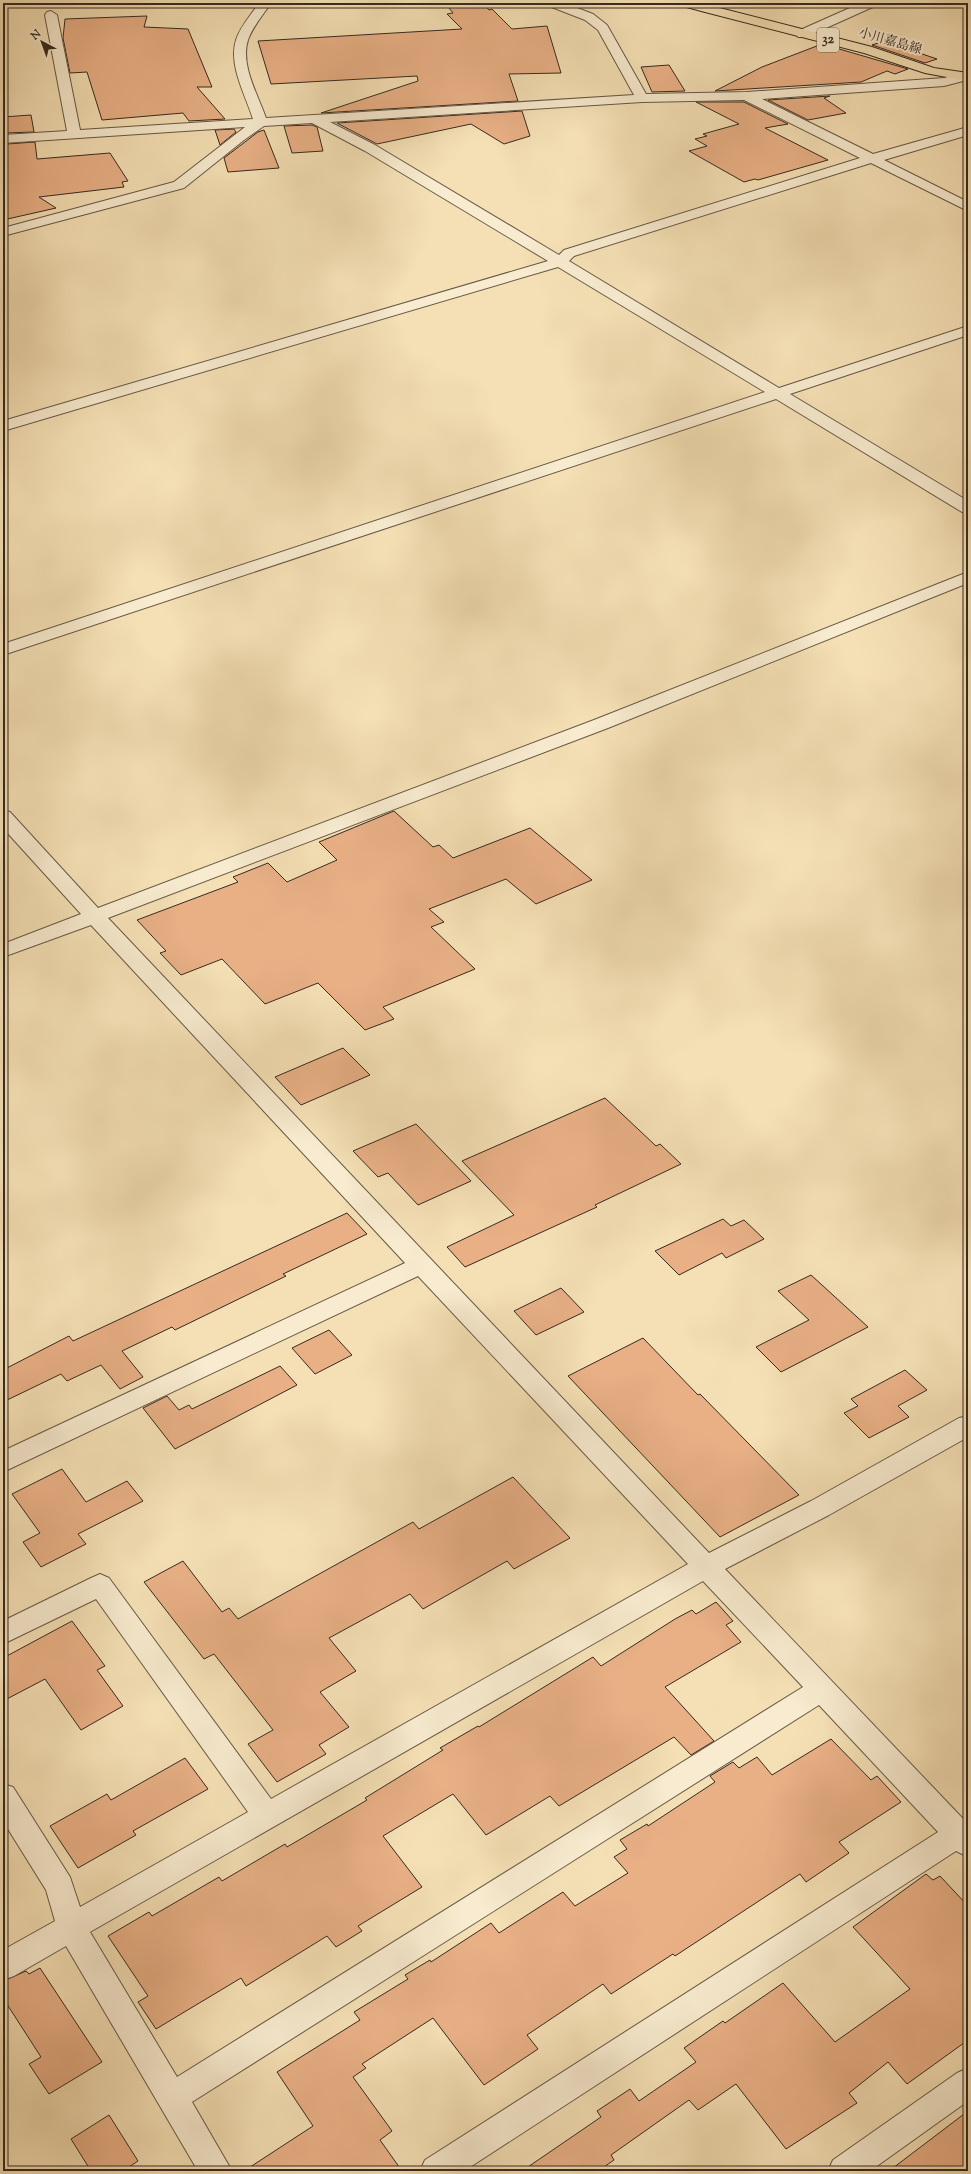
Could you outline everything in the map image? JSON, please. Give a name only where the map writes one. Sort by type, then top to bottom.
[{"type":"main road","name":"小川嘉島線","points":[[687,3],[965,77]]},
{"type":"street","points":[[261,122],[242,64],[241,43],[265,3]]},
{"type":"street","points":[[553,3],[589,17],[603,28],[642,98]]},
{"type":"street","points":[[802,34],[871,3]]},
{"type":"street","points":[[51,15],[74,134]]},
{"type":"street","points":[[3,139],[642,98],[747,96],[937,83],[965,77]]},
{"type":"street","points":[[747,96],[968,207]]},
{"type":"street","points":[[314,119],[370,148],[968,508]]},
{"type":"street","points":[[3,232],[178,185],[239,137],[261,122]]},
{"type":"street","points":[[3,426],[560,262],[569,252],[871,159],[968,131]]},
{"type":"street","points":[[3,650],[777,392],[968,330]]},
{"type":"street","points":[[3,951],[602,724],[968,577]]},
{"type":"street","points":[[3,816],[94,916],[421,1265],[963,1839],[436,2171]]},
{"type":"street","points":[[3,1462],[421,1265]]},
{"type":"street","points":[[3,1966],[705,1567],[820,1508],[968,1425]]},
{"type":"street","points":[[3,1633],[100,1585],[267,1816]]},
{"type":"street","points":[[173,2097],[821,1690]]},
{"type":"street","points":[[3,1796],[60,1886],[71,1927],[216,2171]]},
{"type":"street","points":[[844,2171],[968,2083]]},
{"type":"building","points":[[445,3],[483,3],[489,10],[492,9],[512,29],[547,26],[561,73],[509,74],[518,101],[321,113],[418,81],[417,76],[271,84],[258,41],[462,29],[447,14],[453,13]]},
{"type":"building","points":[[147,16],[144,27],[188,29],[212,87],[197,87],[225,119],[189,121],[183,113],[102,120],[87,72],[70,73],[63,38],[65,19]]},
{"type":"building","points":[[884,41],[937,59],[925,63],[872,45]]},
{"type":"building","points":[[822,44],[908,69],[895,74],[887,71],[861,82],[715,91],[762,67]]},
{"type":"building","points":[[669,65],[685,91],[652,92],[641,67]]},
{"type":"building","points":[[830,96],[824,98],[846,113],[808,120],[768,100]]},
{"type":"building","points":[[696,102],[744,102],[788,124],[765,128],[828,160],[758,180],[755,179],[744,182],[689,151],[707,146],[695,139],[707,136],[703,134],[739,124]]},
{"type":"building","points":[[522,111],[530,136],[504,144],[471,124],[377,144],[337,123]]},
{"type":"building","points":[[31,115],[34,132],[5,133],[3,117]]},
{"type":"building","points":[[312,125],[317,127],[323,151],[292,153],[284,126]]},
{"type":"building","points":[[234,129],[236,132],[220,145],[215,130]]},
{"type":"building","points":[[264,130],[279,168],[228,172],[224,158],[258,132]]},
{"type":"building","points":[[35,142],[37,159],[110,153],[128,181],[122,182],[124,187],[39,197],[56,208],[3,220],[3,147],[7,147],[7,144]]},
{"type":"building","points":[[394,811],[433,847],[439,845],[453,858],[530,828],[592,880],[536,904],[506,879],[429,909],[444,922],[431,927],[475,969],[383,1007],[394,1019],[365,1030],[318,983],[265,1004],[222,959],[181,975],[160,953],[166,951],[137,920],[238,882],[233,877],[268,863],[287,882],[337,860],[319,842]]},
{"type":"building","points":[[343,1048],[370,1075],[301,1105],[275,1077]]},
{"type":"building","points":[[605,1098],[656,1146],[660,1144],[681,1164],[595,1205],[597,1207],[465,1267],[447,1247],[514,1215],[462,1161]]},
{"type":"building","points":[[416,1124],[471,1181],[418,1205],[388,1173],[378,1177],[353,1151]]},
{"type":"building","points":[[347,1213],[367,1234],[283,1274],[286,1276],[175,1330],[172,1327],[122,1351],[143,1377],[120,1389],[101,1365],[67,1381],[61,1374],[3,1402],[3,1370],[69,1336],[73,1341]]},
{"type":"building","points":[[723,1219],[731,1226],[744,1220],[764,1239],[726,1258],[722,1253],[679,1275],[655,1251]]},
{"type":"building","points":[[811,1275],[868,1327],[781,1372],[756,1347],[809,1320],[778,1291]]},
{"type":"building","points":[[561,1288],[584,1312],[536,1335],[514,1311]]},
{"type":"building","points":[[329,1330],[352,1355],[315,1374],[292,1348]]},
{"type":"building","points":[[643,1338],[799,1495],[720,1537],[568,1376]]},
{"type":"building","points":[[280,1366],[297,1385],[175,1449],[143,1408],[167,1396],[179,1410],[189,1405],[192,1409]]},
{"type":"building","points":[[905,1370],[927,1390],[898,1406],[909,1417],[869,1438],[844,1413],[858,1406],[851,1399]]},
{"type":"building","points":[[62,1469],[86,1502],[127,1481],[143,1501],[78,1534],[86,1544],[41,1567],[23,1542],[40,1533],[12,1494]]},
{"type":"building","points":[[513,1477],[570,1538],[514,1569],[507,1561],[423,1609],[410,1594],[329,1638],[356,1671],[320,1692],[349,1727],[319,1745],[326,1754],[277,1782],[248,1744],[273,1730],[214,1654],[204,1659],[144,1582],[183,1561],[222,1612],[229,1608],[238,1619],[413,1522],[419,1529]]},
{"type":"building","points":[[716,1602],[733,1621],[726,1625],[741,1642],[665,1687],[714,1741],[691,1755],[674,1737],[559,1806],[550,1796],[486,1835],[453,1794],[383,1836],[422,1887],[358,1926],[362,1931],[336,1947],[327,1936],[246,1986],[241,1978],[156,2029],[138,2002],[148,1996],[108,1936],[149,1912],[152,1916],[219,1877],[222,1881],[285,1844],[287,1847],[367,1800],[365,1798],[443,1750],[440,1748],[478,1726],[479,1727],[593,1657],[601,1666],[675,1619],[692,1610],[696,1614]]},
{"type":"building","points":[[72,1621],[105,1666],[97,1670],[123,1706],[81,1730],[45,1679],[3,1701],[3,1658]]},
{"type":"building","points":[[831,1739],[871,1780],[877,1776],[901,1802],[839,1842],[849,1853],[806,1882],[800,1874],[675,1956],[673,1954],[611,1994],[603,1984],[527,2035],[538,2049],[484,2085],[433,2018],[362,2064],[366,2068],[353,2077],[392,2131],[380,2140],[402,2171],[244,2171],[313,2126],[277,2072],[360,2020],[354,2012],[408,1979],[405,1975],[430,1960],[431,1962],[491,1923],[499,1933],[563,1892],[575,1906],[628,1873],[614,1857],[627,1849],[620,1840],[647,1824],[648,1826],[715,1782],[710,1776],[733,1762],[739,1768],[757,1757],[772,1775]]},
{"type":"building","points":[[185,1758],[208,1789],[133,1831],[136,1835],[78,1868],[50,1826],[107,1794],[111,1800]]},
{"type":"building","points":[[926,1874],[933,1880],[940,1876],[968,1906],[968,2040],[907,2084],[888,2062],[849,2093],[857,2103],[786,2149],[736,2084],[698,2110],[689,2100],[611,2155],[614,2160],[598,2171],[522,2171],[601,2117],[597,2111],[630,2089],[639,2101],[696,2062],[684,2048],[723,2021],[725,2023],[783,1983],[835,2042],[910,1989],[853,1927]]},
{"type":"building","points":[[40,1968],[102,2062],[49,2094],[29,2064],[41,2057],[3,1998],[3,1981],[26,1971],[29,1974]]},
{"type":"building","points":[[968,2111],[968,2171],[889,2171]]},
{"type":"building","points":[[109,2115],[138,2161],[123,2171],[91,2171],[71,2139]]}]
